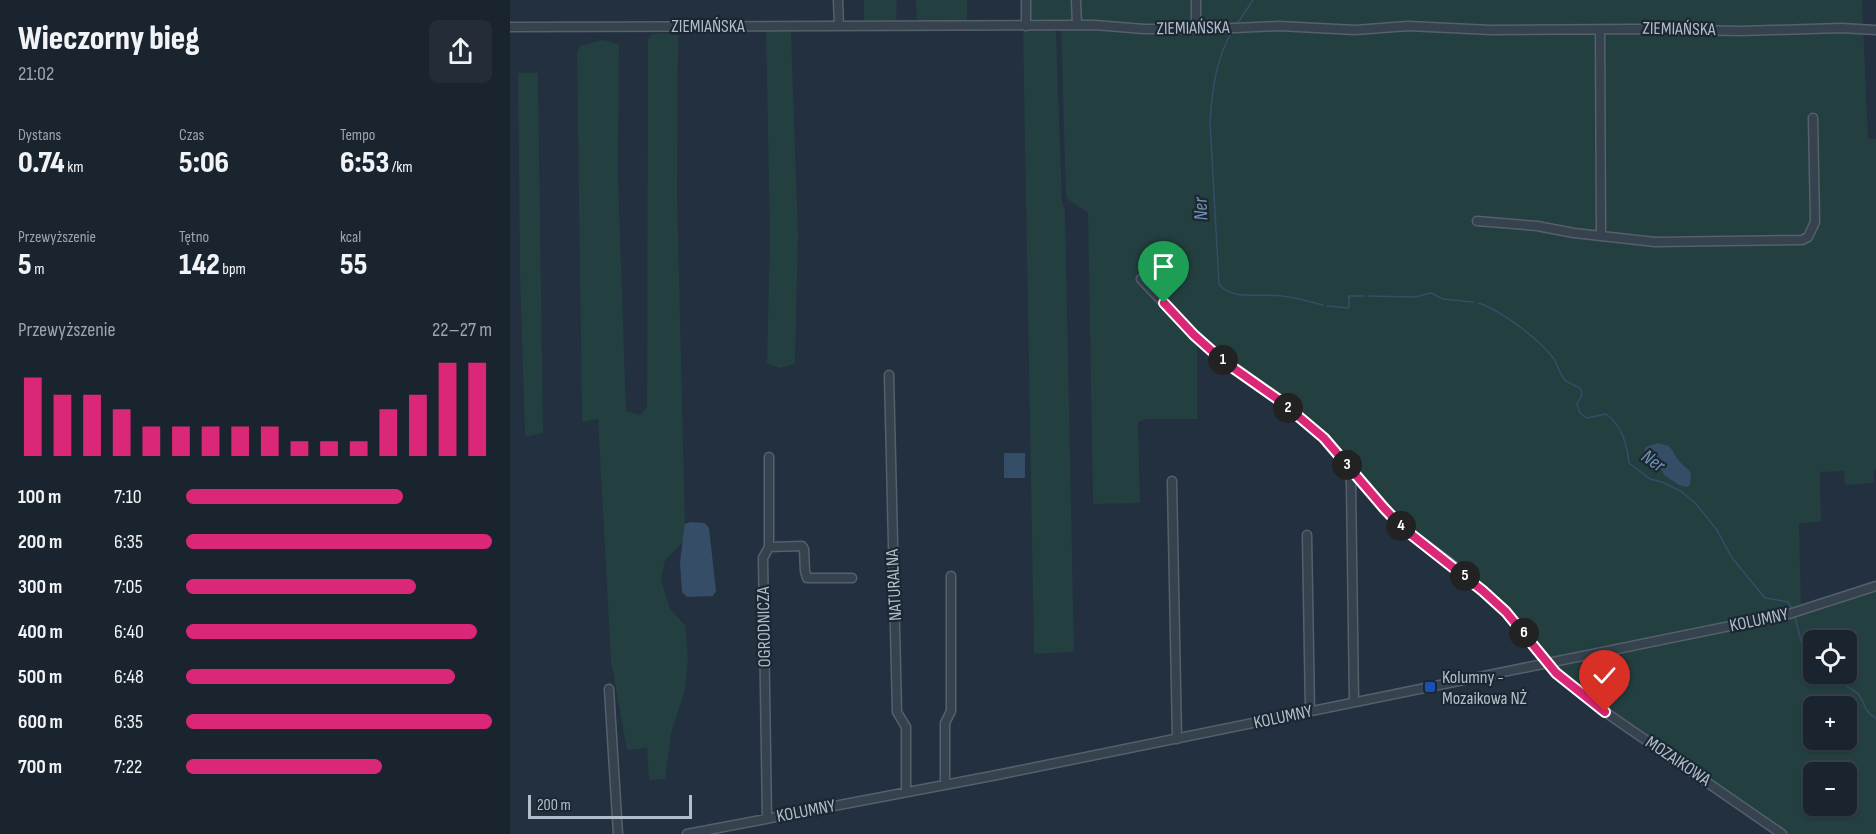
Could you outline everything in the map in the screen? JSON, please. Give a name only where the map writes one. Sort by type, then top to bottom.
[{"type":"street","points":[[838,0],[839,26]]},
{"type":"street","points":[[1026,0],[1026,26]]},
{"type":"street","points":[[1076,0],[1077,25]]},
{"type":"street","points":[[1191,28],[1196,22],[1196,0]]},
{"type":"street","name":"ZIEMIAŃSKA","points":[[510,27],[1077,25],[1144,29],[1213,29],[1259,25],[1355,30],[1401,26],[1491,30],[1742,31],[1851,28],[1876,30]]},
{"type":"street","points":[[1600,29],[1601,236]]},
{"type":"street","points":[[1477,220],[1655,242],[1802,240],[1808,237],[1815,222],[1814,118]]},
{"type":"street","name":"MOZAIKOWA","points":[[1141,279],[1194,335],[1320,434],[1403,528],[1449,562],[1506,612],[1563,679],[1605,712],[1782,834]]},
{"type":"street","name":"NATURALNA","points":[[890,375],[897,712],[906,727],[906,792]]},
{"type":"street","name":"OGRODNICZA","points":[[768,819],[763,558],[769,547],[769,457]]},
{"type":"street","points":[[1348,467],[1351,483],[1354,702]]},
{"type":"street","points":[[1172,481],[1177,739]]},
{"type":"street","points":[[1307,536],[1310,711]]},
{"type":"street","points":[[769,547],[802,546],[807,578],[852,578]]},
{"type":"street","points":[[945,785],[945,723],[951,711],[951,576]]},
{"type":"street","name":"KOLUMNY","points":[[687,834],[1177,739],[1793,613],[1876,586]]},
{"type":"street","points":[[609,689],[618,834]]},
{"type":"green space","points":[[864,0],[897,0],[895,23],[864,24]]},
{"type":"green space","points":[[916,0],[967,0],[967,24],[917,24]]},
{"type":"green space","points":[[1023,0],[1862,0],[1868,139],[1876,139],[1876,469],[1874,470],[1874,483],[1845,485],[1844,471],[1820,472],[1821,522],[1799,523],[1801,606],[1847,591],[1848,600],[1876,590],[1876,834],[1786,834],[1615,715],[1544,658],[1513,618],[1398,521],[1330,444],[1197,339],[1197,419],[1145,419],[1138,422],[1140,503],[1093,504],[1088,213],[1066,198],[1061,27],[1024,24]]},
{"type":"green space","points":[[766,29],[791,32],[798,235],[795,364],[780,368],[767,363],[770,238]]},
{"type":"green space","points":[[1023,29],[1054,30],[1056,33],[1062,201],[1065,211],[1074,652],[1034,654]]},
{"type":"green space","points":[[661,33],[678,35],[677,194],[685,524],[682,543],[665,560],[661,580],[670,609],[685,625],[688,660],[684,693],[671,734],[665,779],[649,780],[647,748],[627,750],[611,661],[598,419],[582,422],[577,54],[579,46],[602,40],[619,44],[618,177],[626,411],[641,415],[647,407],[648,39],[651,35]]},
{"type":"green space","points":[[518,73],[538,73],[543,433],[525,437],[520,273]]},
{"type":"water","points":[[1658,443],[1669,446],[1690,472],[1690,485],[1687,487],[1679,485],[1664,475],[1658,461],[1644,450]]},
{"type":"water","points":[[1004,453],[1025,453],[1025,478],[1004,478]]},
{"type":"water","points":[[705,523],[709,528],[716,591],[713,596],[687,597],[682,592],[680,563],[684,528],[685,524]]},
{"type":"waterway","name":"Ner","points":[[1237,24],[1253,0]]},
{"type":"waterway","name":"Ner","points":[[1231,33],[1216,76],[1210,122],[1219,284],[1231,293],[1274,295],[1323,305]]},
{"type":"waterway","name":"Ner","points":[[1368,296],[1415,297],[1431,293],[1443,299],[1473,302]]},
{"type":"waterway","name":"Ner","points":[[1327,306],[1349,308],[1349,296],[1364,296]]},
{"type":"waterway","name":"Ner","points":[[1479,303],[1509,319],[1540,343],[1554,359],[1565,380],[1581,389],[1582,395],[1577,404],[1580,413],[1587,418],[1606,414],[1612,419],[1623,436],[1629,463],[1650,479],[1682,492],[1696,504],[1717,530],[1732,558],[1765,598],[1788,602],[1793,610]]},
{"type":"waterway","name":"Ner","points":[[1795,617],[1803,643]]},
{"type":"waterway","name":"Ner","points":[[1842,684],[1857,693],[1867,711],[1876,718]]},
{"type":"place","name":"Kolumny - Mozaikowa NŻ","points":[[1430,687]]},
{"type":"route","points":[[1164,303],[1180,322],[1222,360],[1279,400],[1324,438],[1403,528],[1483,591],[1506,612],[1556,673],[1605,712]]}]
